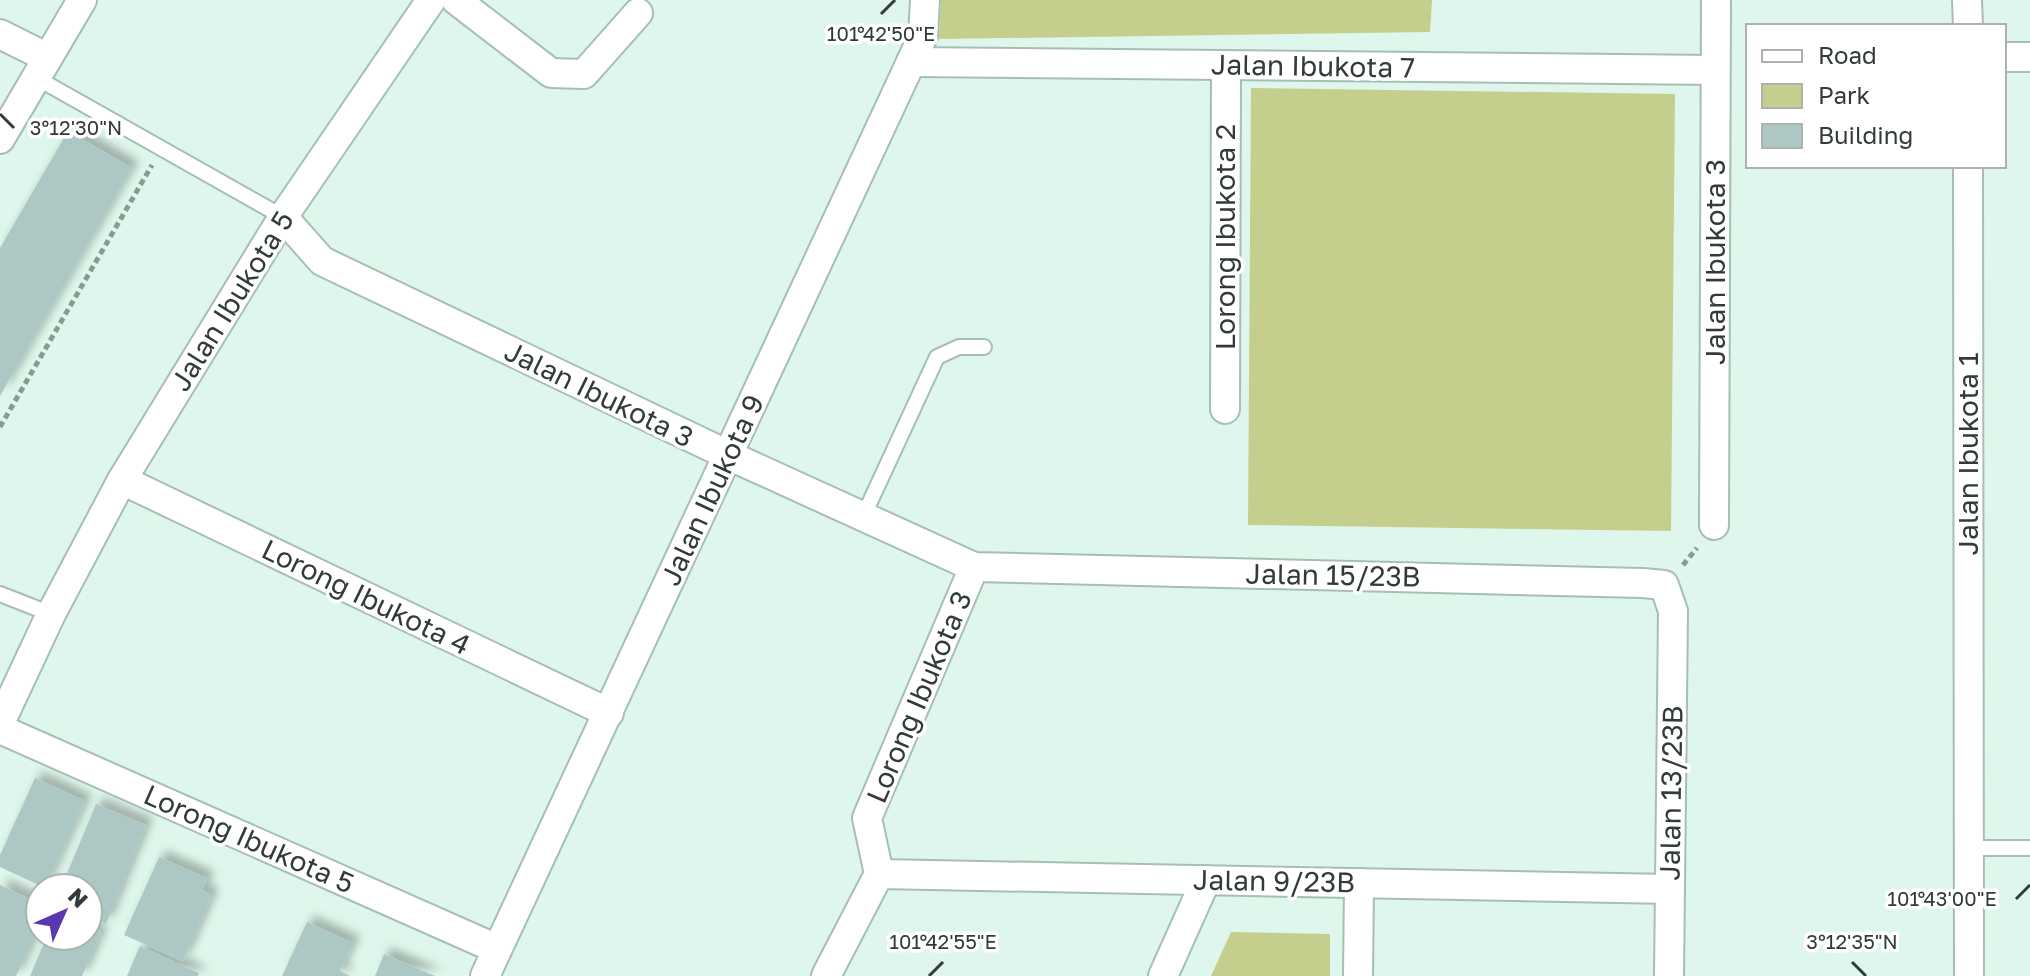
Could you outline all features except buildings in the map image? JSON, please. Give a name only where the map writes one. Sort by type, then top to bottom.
[{"type":"street","points":[[0,139],[82,0]]},
{"type":"street","name":"Jalan Ibukota 5","points":[[0,723],[51,614],[122,480],[283,217],[431,0]]},
{"type":"street","points":[[456,0],[551,73],[584,74],[638,13]]},
{"type":"street","name":"Jalan Ibukota 9","points":[[485,976],[923,36],[925,0]]},
{"type":"street","name":"Jalan Ibukota 3","points":[[1714,525],[1716,0]]},
{"type":"street","points":[[1967,0],[1968,24]]},
{"type":"street","points":[[0,34],[41,67]]},
{"type":"street","points":[[2006,57],[2030,57]]},
{"type":"street","name":"Jalan Ibukota 7","points":[[911,62],[1715,70]]},
{"type":"street","name":"Lorong Ibukota 2","points":[[1225,409],[1226,66]]},
{"type":"street","name":"Jalan Ibukota 1","points":[[1968,168],[1969,976]]},
{"type":"street","name":"Jalan Ibukota 3","points":[[283,217],[322,261],[728,455],[974,567]]},
{"type":"street","name":"Lorong Ibukota 4","points":[[122,480],[609,713]]},
{"type":"street","name":"Jalan 15/23B","points":[[974,567],[1629,582],[1669,598]]},
{"type":"street","name":"Lorong Ibukota 3","points":[[879,874],[867,818],[974,567]]},
{"type":"street","name":"Jalan 13/23B","points":[[1669,598],[1669,976]]},
{"type":"street","name":"Lorong Ibukota 5","points":[[0,729],[497,949]]},
{"type":"street","points":[[826,976],[879,874]]},
{"type":"street","name":"Jalan 9/23B","points":[[879,874],[1670,889]]},
{"type":"street","points":[[1163,976],[1206,880]]},
{"type":"street","points":[[1358,976],[1359,883]]},
{"type":"lane","points":[[41,67],[159,153],[283,217]]},
{"type":"lane","points":[[863,517],[937,357],[959,347],[984,347]]},
{"type":"lane","points":[[0,594],[51,614]]},
{"type":"lane","points":[[1969,848],[2030,848]]},
{"type":"path","points":[[0,427],[159,153]]},
{"type":"path","points":[[1669,598],[1691,556],[1714,525]]},
{"type":"green space","points":[[941,0],[1432,0],[1430,32],[939,39]]},
{"type":"green space","points":[[1251,88],[1675,94],[1671,531],[1248,525]]},
{"type":"green space","points":[[1231,932],[1330,934],[1330,976],[1211,976]]}]
